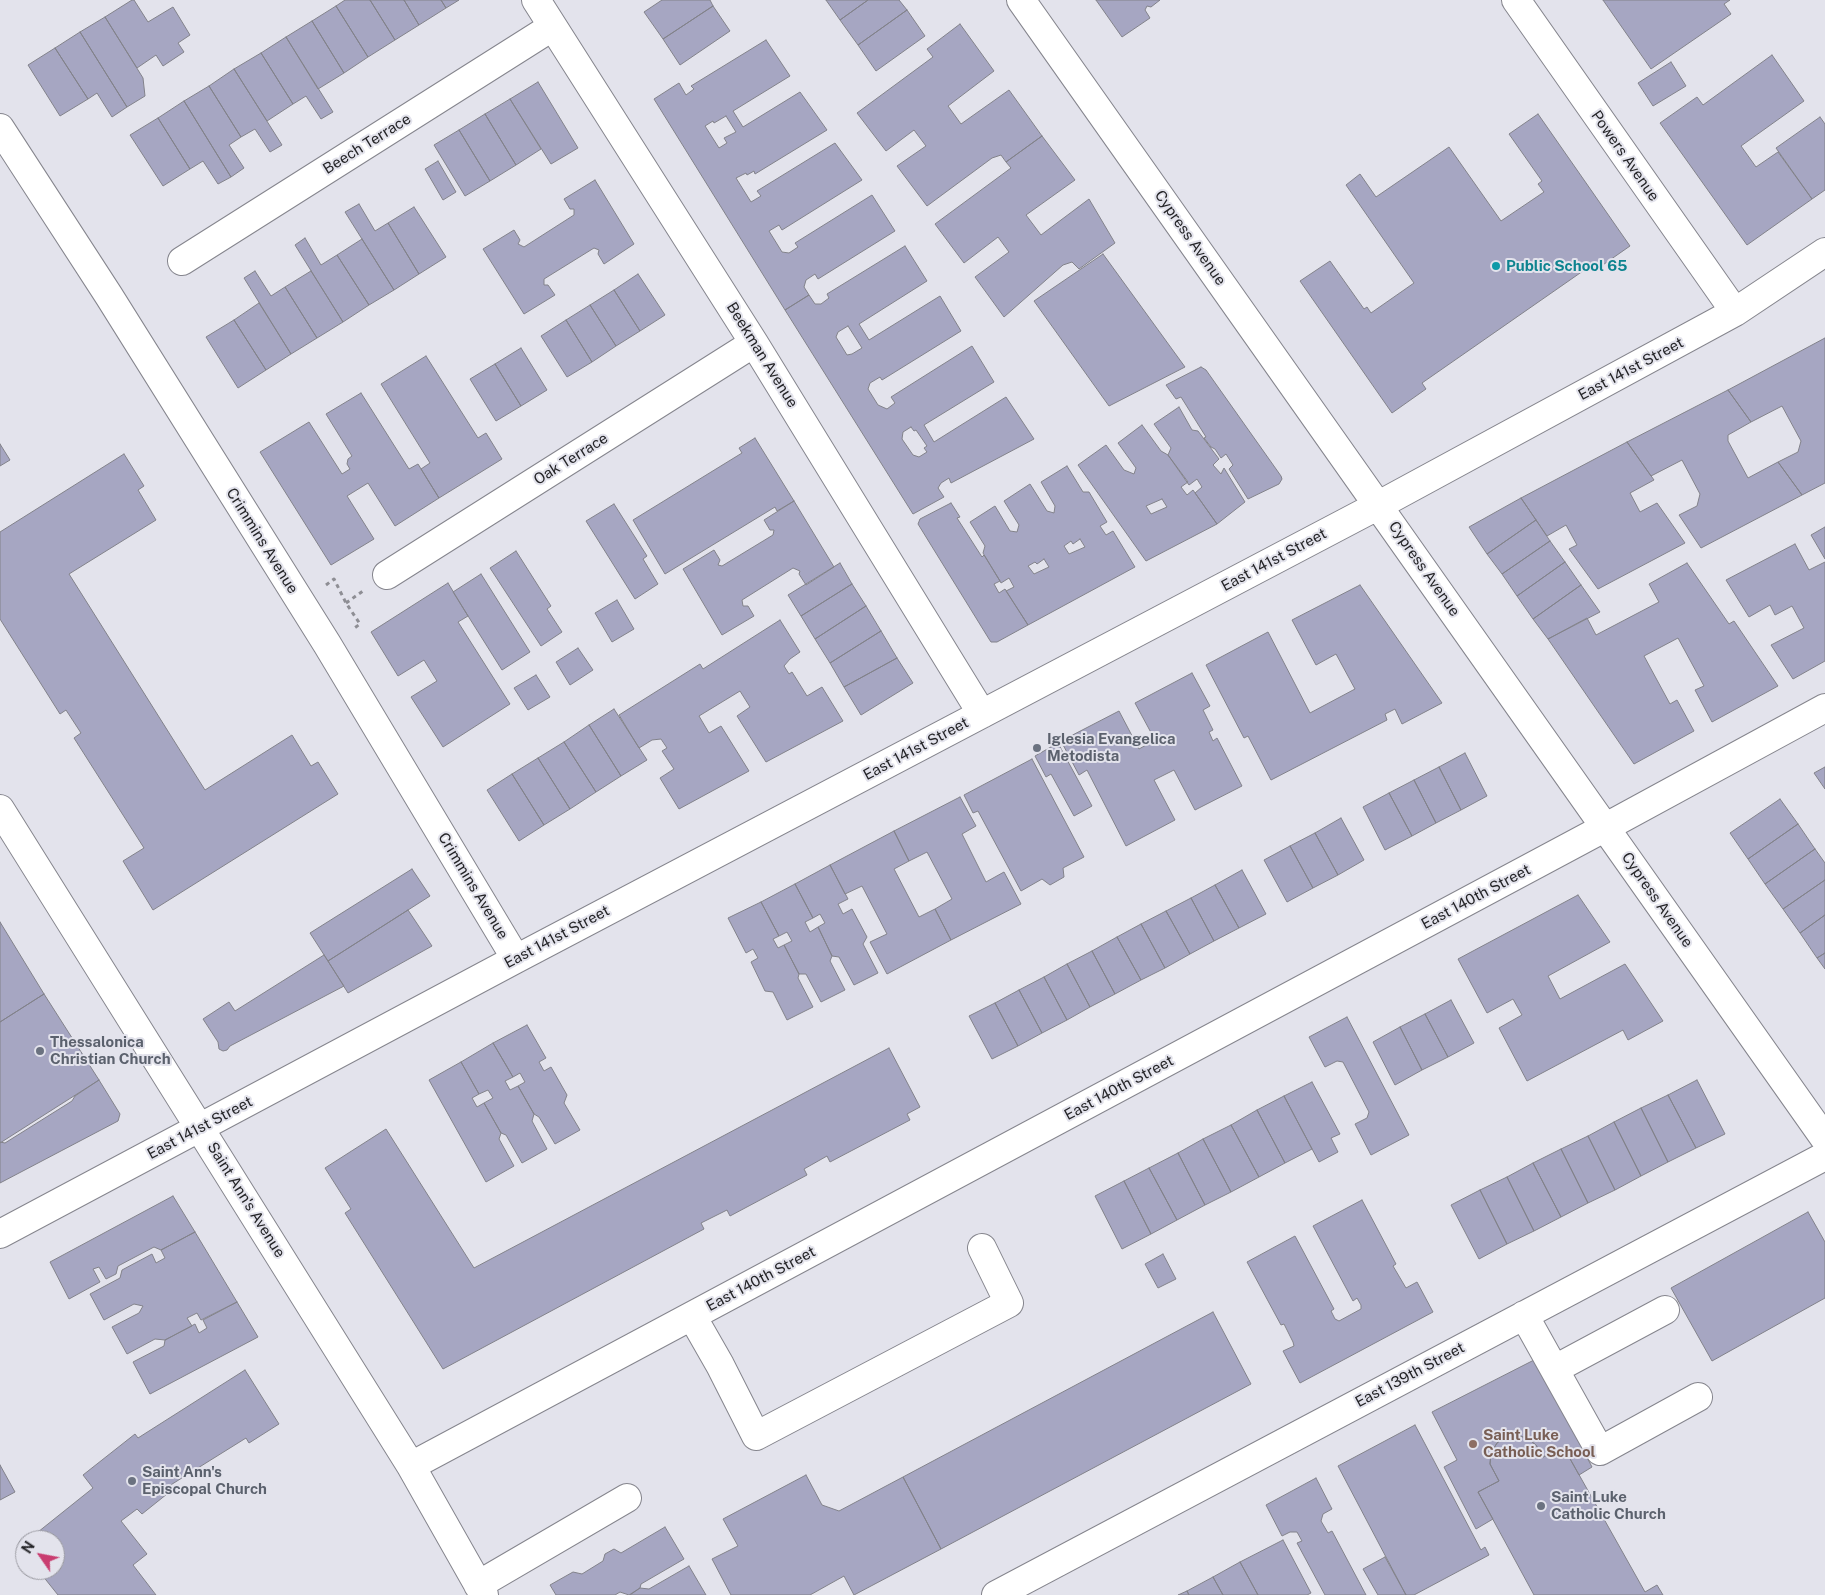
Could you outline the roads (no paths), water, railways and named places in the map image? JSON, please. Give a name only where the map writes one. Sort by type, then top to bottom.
[{"type":"street","name":"Beekman Avenue","points":[[536,0],[754,343],[982,714]]},
{"type":"street","name":"Cypress Avenue","points":[[1021,0],[1825,1139]]},
{"type":"street","name":"Powers Avenue","points":[[1516,0],[1735,312]]},
{"type":"street","name":"Beech Terrace","points":[[182,261],[552,27]]},
{"type":"street","name":"Crimmins Avenue","points":[[0,128],[109,296],[327,644],[516,959]]},
{"type":"street","name":"East 141st Street","points":[[0,1234],[516,959],[1379,505],[1735,312],[1825,252]]},
{"type":"street","name":"Oak Terrace","points":[[376,582],[754,343]]},
{"type":"street","name":"East 140th Street","points":[[411,1466],[1825,708]]},
{"type":"street","name":"Saint Ann's Avenue","points":[[0,809],[411,1466],[481,1590]]},
{"type":"street","name":"East 139th Street","points":[[996,1595],[1825,1156]]},
{"type":"street","points":[[692,1316],[720,1365],[756,1436],[1008,1303],[982,1248]]},
{"type":"street","points":[[1555,1369],[1665,1310]]},
{"type":"street","points":[[1524,1315],[1600,1451],[1698,1397]]},
{"type":"street","points":[[481,1590],[628,1498]]},
{"type":"place","name":"Public School 65","points":[[1496,266]]},
{"type":"place","name":"Iglesia Evangelica Metodista","points":[[1037,748]]},
{"type":"place","name":"Thessalonica Christian Church","points":[[40,1051]]},
{"type":"place","name":"Saint Luke Catholic School","points":[[1473,1444]]},
{"type":"place","name":"Saint Ann's Episcopal Church","points":[[132,1481]]},
{"type":"place","name":"Saint Luke Catholic Church","points":[[1541,1506]]}]
